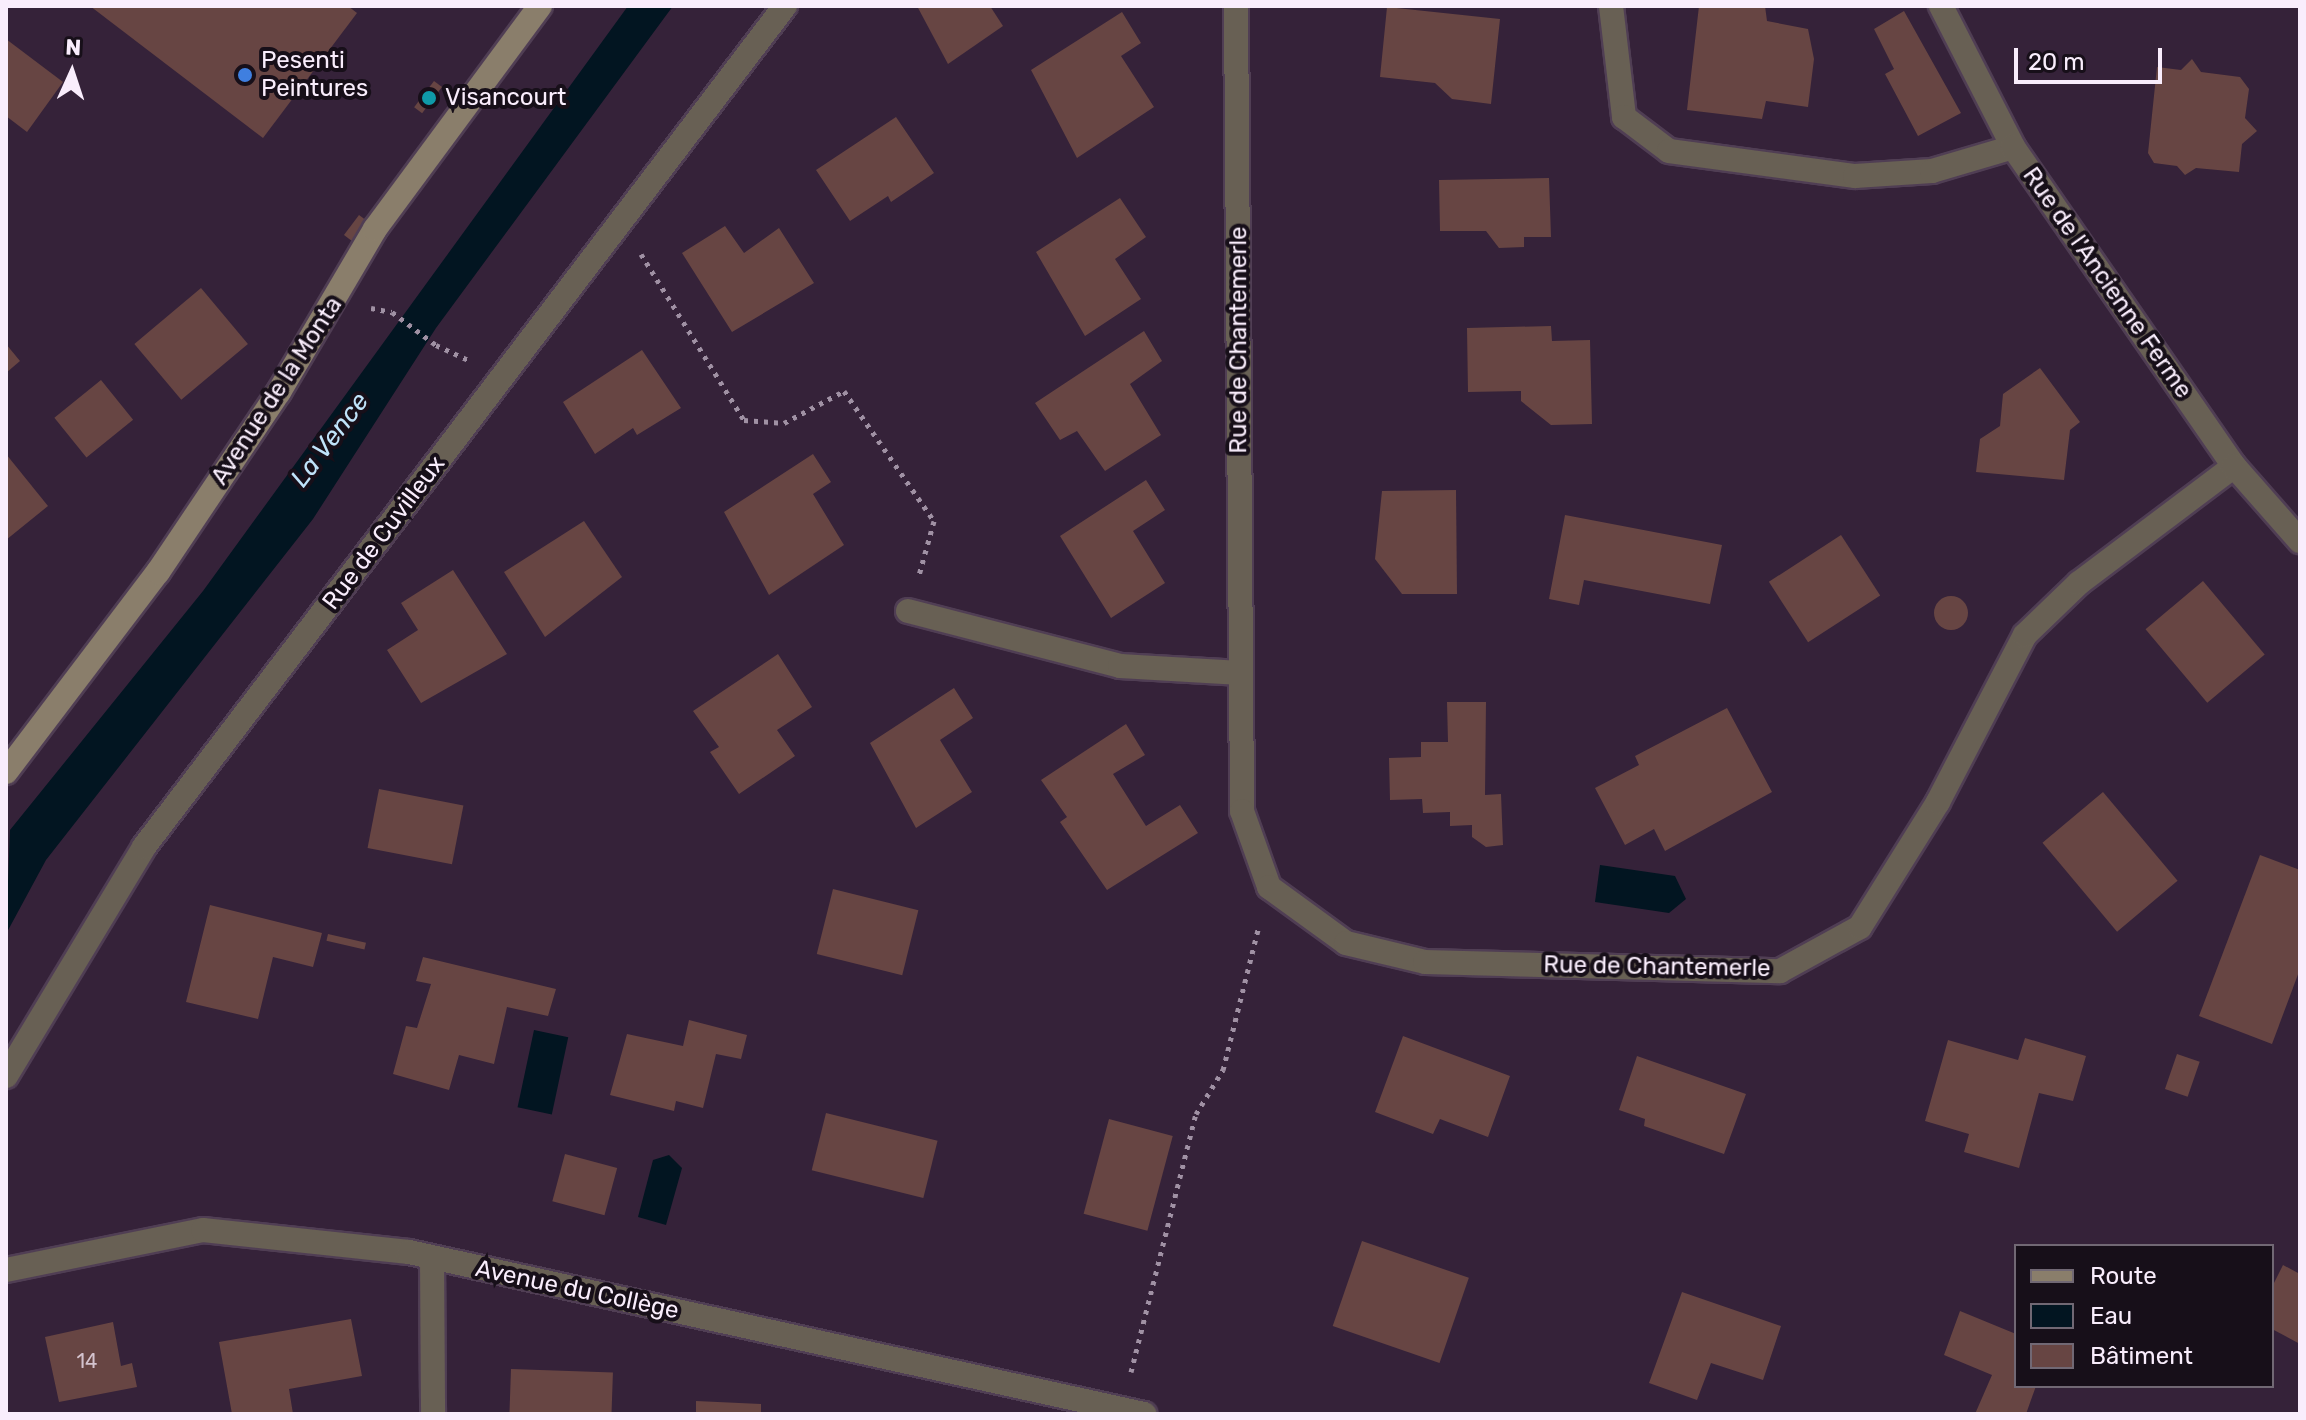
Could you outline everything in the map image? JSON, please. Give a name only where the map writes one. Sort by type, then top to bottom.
[{"type":"street","name":"Avenue de la Monta","points":[[6,772],[158,572],[279,392],[375,229],[540,6]]},
{"type":"street","name":"Rue de Cuvilleux","points":[[6,1076],[144,847],[785,6]]},
{"type":"street","name":"Rue de Chantemerle","points":[[1236,6],[1242,811],[1269,887],[1346,943],[1425,962],[1780,971],[1860,927],[1938,802],[2025,635],[2079,583],[2234,466]]},
{"type":"street","points":[[1611,6],[1624,117],[1669,151],[1855,176],[1932,171],[2013,147]]},
{"type":"street","name":"Rue de l'Ancienne Ferme","points":[[1941,6],[2013,147],[2234,466],[2300,541]]},
{"type":"street","points":[[908,611],[1120,666],[1241,673]]},
{"type":"street","name":"Avenue du Collège","points":[[6,1270],[203,1230],[432,1259],[1144,1414]]},
{"type":"street","points":[[432,1259],[433,1414]]},
{"type":"path","points":[[621,222],[744,420],[784,423],[844,391],[934,521],[908,611]]},
{"type":"path","points":[[392,312],[436,345]]},
{"type":"path","points":[[1135,1356],[1196,1114],[1223,1070],[1269,887]]},
{"type":"water","name":"La Vence","points":[[628,6],[673,6],[436,328],[313,519],[46,860],[6,934],[10,830],[203,591]]},
{"type":"water","points":[[1600,865],[1675,876],[1686,899],[1669,913],[1595,902]]},
{"type":"water","points":[[534,1030],[568,1037],[552,1115],[518,1107]]},
{"type":"water","points":[[669,1155],[682,1168],[666,1225],[638,1217],[653,1160]]},
{"type":"building","name":"Pesenti Peintures","points":[[90,6],[348,6],[357,13],[263,138]]},
{"type":"building","points":[[917,6],[990,6],[1003,26],[948,64]]},
{"type":"building","points":[[1699,6],[1765,6],[1767,21],[1808,29],[1814,59],[1808,107],[1766,101],[1762,119],[1687,110]]},
{"type":"building","points":[[1387,7],[1500,19],[1491,104],[1452,99],[1435,83],[1380,77]]},
{"type":"building","points":[[1904,11],[1961,113],[1918,136],[1885,74],[1894,69],[1874,29]]},
{"type":"building","points":[[1122,12],[1141,43],[1121,56],[1154,107],[1077,158],[1031,70]]},
{"type":"building","points":[[6,39],[63,82],[27,132],[6,116]]},
{"type":"building","points":[[2192,59],[2201,72],[2240,77],[2249,89],[2245,118],[2257,131],[2242,144],[2239,172],[2196,168],[2185,175],[2177,166],[2154,163],[2148,153],[2157,67],[2181,70]]},
{"type":"building","name":"Visancourt","points":[[434,81],[442,87],[422,113],[414,107]]},
{"type":"building","points":[[896,117],[934,173],[891,202],[888,196],[850,221],[816,170]]},
{"type":"building","points":[[1549,178],[1551,237],[1524,237],[1524,247],[1499,248],[1486,231],[1440,231],[1439,180]]},
{"type":"building","points":[[1120,198],[1146,237],[1115,259],[1141,299],[1085,336],[1036,252]]},
{"type":"building","points":[[359,215],[367,221],[352,241],[344,235]]},
{"type":"building","points":[[725,226],[744,253],[779,228],[814,283],[732,332],[682,253]]},
{"type":"building","points":[[201,288],[248,344],[181,400],[134,344]]},
{"type":"building","points":[[1551,326],[1552,341],[1590,340],[1592,424],[1551,425],[1521,401],[1521,391],[1468,392],[1467,328]]},
{"type":"building","points":[[1144,331],[1162,361],[1130,384],[1161,435],[1105,471],[1077,431],[1060,440],[1035,403]]},
{"type":"building","points":[[6,344],[20,361],[6,373]]},
{"type":"building","points":[[642,350],[681,408],[637,435],[633,428],[595,454],[563,402]]},
{"type":"building","points":[[2040,368],[2080,422],[2070,430],[2064,480],[1976,472],[1980,439],[2000,426],[2003,394]]},
{"type":"building","points":[[101,380],[133,420],[86,457],[54,418]]},
{"type":"building","points":[[6,454],[48,506],[6,540]]},
{"type":"building","points":[[813,454],[831,482],[813,494],[844,545],[769,595],[724,512]]},
{"type":"building","points":[[1146,480],[1165,510],[1133,531],[1165,583],[1111,618],[1060,536]]},
{"type":"building","points":[[1456,490],[1457,594],[1402,594],[1375,559],[1382,491]]},
{"type":"building","points":[[1565,515],[1722,545],[1710,604],[1584,580],[1579,605],[1549,599]]},
{"type":"building","points":[[584,521],[622,577],[545,637],[504,572]]},
{"type":"building","points":[[1841,535],[1880,595],[1808,642],[1769,582]]},
{"type":"building","points":[[453,570],[507,654],[421,703],[387,650],[418,630],[401,603]]},
{"type":"building","points":[[2203,581],[2265,655],[2207,703],[2146,629]]},
{"type":"building","points":[[1951,596],[1963,601],[1968,613],[1963,625],[1951,630],[1939,625],[1934,613],[1939,601]]},
{"type":"building","points":[[778,654],[812,707],[777,730],[795,756],[739,794],[710,752],[719,747],[693,711]]},
{"type":"building","points":[[954,688],[973,718],[940,740],[972,792],[916,828],[870,743]]},
{"type":"building","points":[[1447,702],[1486,702],[1485,795],[1501,794],[1503,845],[1486,847],[1472,837],[1472,825],[1450,826],[1450,812],[1423,813],[1422,799],[1390,800],[1389,758],[1421,757],[1421,742],[1448,742]]},
{"type":"building","points":[[1727,708],[1772,792],[1665,851],[1654,829],[1625,845],[1595,788],[1639,765],[1635,756]]},
{"type":"building","points":[[1126,724],[1145,755],[1113,774],[1146,826],[1180,805],[1198,833],[1107,890],[1060,822],[1067,817],[1041,780]]},
{"type":"building","points":[[379,789],[463,805],[452,864],[368,848]]},
{"type":"building","points":[[2103,792],[2178,881],[2117,932],[2042,843]]},
{"type":"building","points":[[2260,855],[2300,870],[2300,969],[2272,1044],[2199,1016]]},
{"type":"building","points":[[833,889],[918,910],[902,975],[817,954]]},
{"type":"building","points":[[210,905],[322,933],[313,967],[273,957],[258,1019],[186,1002]]},
{"type":"building","points":[[328,934],[366,943],[364,950],[326,941]]},
{"type":"building","points":[[423,957],[556,989],[548,1016],[507,1007],[494,1064],[459,1055],[449,1090],[393,1074],[406,1026],[417,1028],[431,984],[416,981]]},
{"type":"building","points":[[689,1020],[747,1035],[741,1059],[716,1054],[703,1108],[676,1101],[674,1111],[610,1095],[627,1034],[683,1046]]},
{"type":"building","points":[[1403,1036],[1510,1076],[1488,1137],[1440,1119],[1433,1134],[1375,1112]]},
{"type":"building","points":[[2025,1038],[2086,1056],[2073,1101],[2039,1093],[2019,1168],[1964,1152],[1969,1134],[1925,1121],[1948,1040],[2018,1060]]},
{"type":"building","points":[[2177,1054],[2200,1062],[2188,1097],[2165,1089]]},
{"type":"building","points":[[1637,1056],[1746,1094],[1724,1154],[1644,1126],[1645,1119],[1619,1110]]},
{"type":"building","points":[[826,1113],[938,1141],[923,1198],[812,1170]]},
{"type":"building","points":[[1109,1119],[1173,1136],[1147,1231],[1084,1214]]},
{"type":"building","points":[[565,1154],[617,1168],[604,1215],[552,1201]]},
{"type":"building","points":[[1362,1241],[1469,1278],[1440,1363],[1333,1326]]},
{"type":"building","points":[[2283,1265],[2300,1274],[2300,1344],[2274,1330],[2274,1283]]},
{"type":"building","points":[[1682,1292],[1781,1326],[1763,1380],[1711,1363],[1697,1400],[1649,1383]]},
{"type":"building","points":[[1960,1311],[2014,1333],[2014,1388],[2035,1388],[2026,1414],[1975,1414],[1992,1375],[1944,1355]]},
{"type":"building","points":[[351,1319],[362,1376],[289,1389],[293,1414],[232,1414],[219,1342]]},
{"type":"building","points":[[113,1322],[121,1366],[132,1363],[137,1387],[59,1402],[45,1337]]},
{"type":"building","points":[[511,1369],[613,1373],[611,1414],[509,1414]]},
{"type":"building","points":[[696,1401],[761,1404],[761,1414],[696,1414]]},
{"type":"place","name":"Pesenti Peintures","points":[[245,75]]},
{"type":"place","name":"Visancourt","points":[[429,98]]}]
